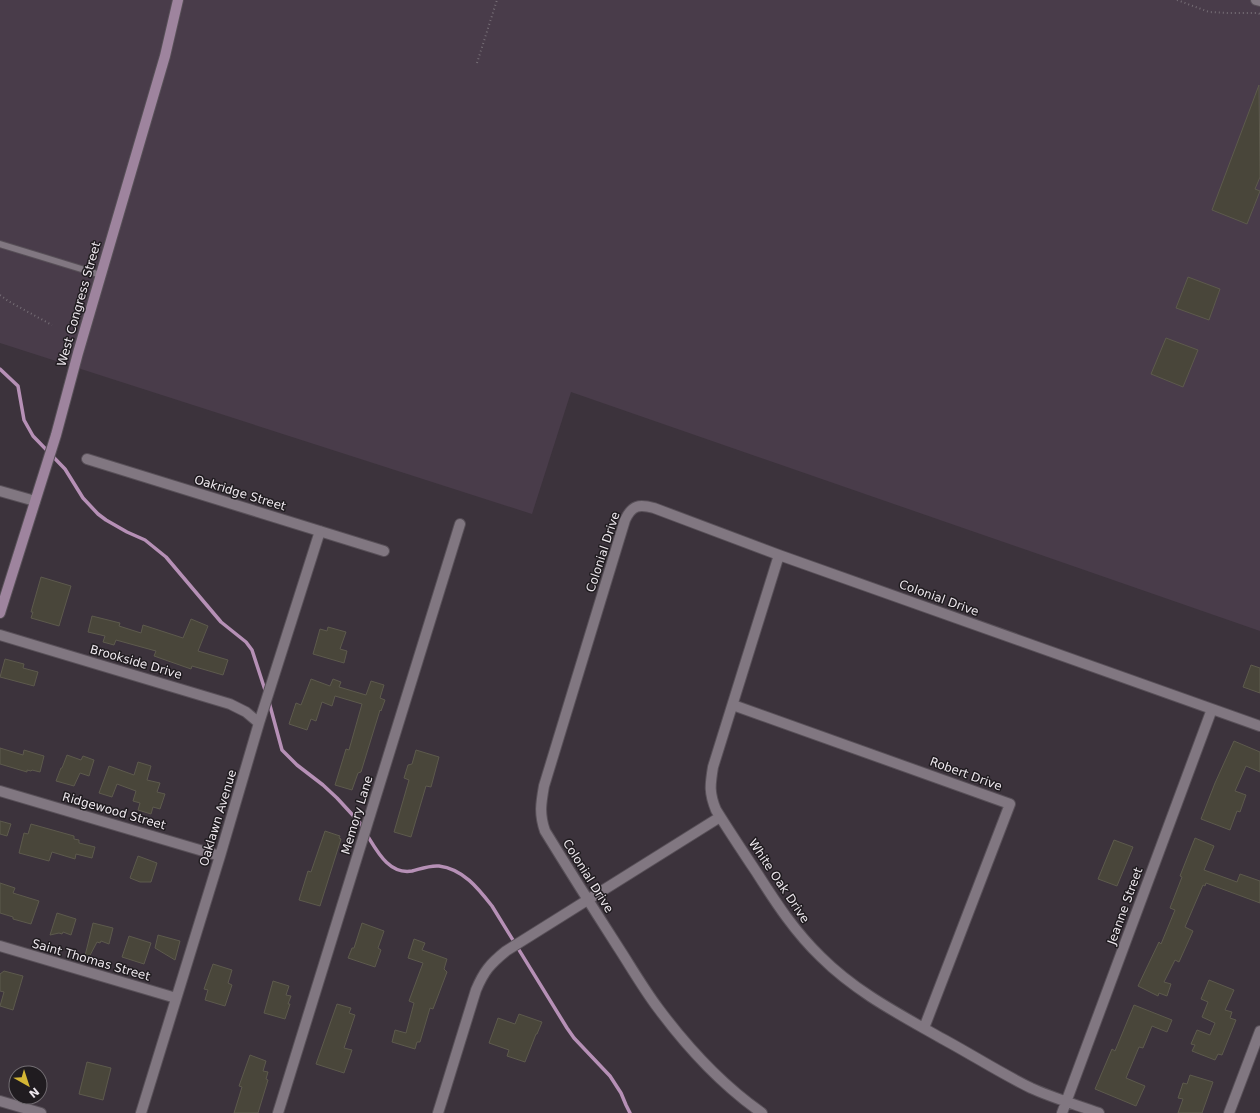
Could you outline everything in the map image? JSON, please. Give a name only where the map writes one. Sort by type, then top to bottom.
[{"type":"main road","name":"West Congress Street","points":[[0,613],[56,435],[68,388],[165,56],[178,0]]},
{"type":"street","points":[[1256,0],[1260,2]]},
{"type":"street","name":"Oakridge Street","points":[[87,459],[384,551]]},
{"type":"street","points":[[0,491],[35,501]]},
{"type":"street","name":"Colonial Drive","points":[[762,1113],[735,1091],[690,1048],[658,1008],[545,831],[541,820],[540,806],[544,786],[625,520],[632,509],[647,506],[654,508],[779,555],[1260,726]]},
{"type":"street","name":"Memory Lane","points":[[278,1113],[460,524]]},
{"type":"street","name":"Oaklawn Avenue","points":[[141,1113],[259,723],[320,531]]},
{"type":"street","name":"White Oak Drive","points":[[779,555],[713,767],[711,778],[711,797],[720,817],[796,931],[835,971],[862,992],[900,1015],[1032,1088],[1099,1113]]},
{"type":"street","name":"Brookside Drive","points":[[0,635],[230,704],[246,712],[259,723]]},
{"type":"street","name":"Robert Drive","points":[[733,705],[1010,804],[924,1028]]},
{"type":"street","name":"Jeanne Street","points":[[1062,1113],[1212,709]]},
{"type":"street","name":"Ridgewood Street","points":[[0,791],[220,856]]},
{"type":"street","points":[[438,1113],[476,990],[487,969],[496,959],[506,951],[720,817]]},
{"type":"street","name":"Saint Thomas Street","points":[[0,946],[176,998]]},
{"type":"street","points":[[1229,1113],[1260,1031]]},
{"type":"street","points":[[0,1101],[41,1113]]},
{"type":"lane","points":[[0,244],[101,275]]},
{"type":"path","points":[[477,64],[497,0]]},
{"type":"path","points":[[1177,0],[1209,12],[1228,14],[1260,14]]},
{"type":"path","points":[[0,295],[52,325]]},
{"type":"shaded area","points":[[0,0],[1260,0],[1260,631],[571,392],[532,514],[0,343]]},
{"type":"building","points":[[1259,85],[1260,177],[1255,189],[1260,191],[1247,224],[1212,210]]},
{"type":"building","points":[[1188,277],[1220,289],[1209,320],[1176,308]]},
{"type":"building","points":[[1166,338],[1198,350],[1183,387],[1151,374]]},
{"type":"building","points":[[41,577],[71,586],[59,626],[31,618],[33,612],[31,612]]},
{"type":"building","points":[[92,616],[120,623],[119,626],[141,633],[143,625],[183,638],[191,619],[208,626],[198,651],[228,660],[223,675],[192,666],[191,669],[154,656],[156,651],[116,640],[114,645],[103,642],[105,636],[88,632]]},
{"type":"building","points":[[328,627],[346,632],[340,649],[347,651],[344,663],[313,654],[320,629],[327,631]]},
{"type":"building","points":[[5,659],[24,664],[23,668],[38,672],[34,686],[0,677]]},
{"type":"building","points":[[1251,665],[1260,668],[1260,693],[1243,687]]},
{"type":"building","points":[[311,679],[330,686],[333,679],[341,682],[339,687],[366,695],[371,681],[384,685],[380,698],[385,700],[381,711],[380,710],[361,772],[358,773],[352,790],[335,785],[346,749],[349,750],[362,704],[335,696],[332,706],[322,702],[316,721],[311,719],[307,730],[289,724],[296,703],[301,705]]},
{"type":"building","points":[[1234,741],[1260,752],[1260,772],[1246,766],[1235,791],[1246,795],[1240,812],[1237,811],[1230,830],[1201,819]]},
{"type":"building","points":[[0,748],[23,755],[24,750],[44,756],[40,772],[27,770],[27,772],[0,764]]},
{"type":"building","points":[[416,750],[439,757],[431,787],[426,786],[411,837],[394,832],[409,780],[404,778],[408,765],[412,764]]},
{"type":"building","points":[[67,755],[81,760],[83,756],[94,760],[89,776],[80,773],[74,786],[56,781]]},
{"type":"building","points":[[138,762],[151,766],[147,780],[160,783],[157,792],[165,794],[160,809],[153,807],[151,814],[138,810],[140,803],[133,801],[136,791],[117,784],[112,797],[99,793],[109,766],[134,775]]},
{"type":"building","points":[[0,821],[11,824],[7,836],[0,834]]},
{"type":"building","points":[[31,824],[74,836],[74,839],[79,840],[79,843],[95,847],[92,858],[76,854],[75,859],[52,852],[49,861],[19,853],[24,833],[28,834]]},
{"type":"building","points":[[325,831],[340,836],[339,838],[341,839],[320,906],[299,900],[308,871],[311,872]]},
{"type":"building","points":[[1195,838],[1214,846],[1204,870],[1237,882],[1240,874],[1260,881],[1260,903],[1206,883],[1205,886],[1203,885],[1185,927],[1193,931],[1179,962],[1175,960],[1164,982],[1171,984],[1167,996],[1159,993],[1158,996],[1138,986],[1159,942],[1161,944],[1175,910],[1170,908],[1182,877],[1180,876]]},
{"type":"building","points":[[1114,840],[1133,847],[1117,886],[1098,879]]},
{"type":"building","points":[[138,856],[157,863],[151,882],[140,882],[130,878]]},
{"type":"building","points":[[0,883],[15,888],[13,893],[39,901],[31,924],[13,919],[13,917],[0,913]]},
{"type":"building","points":[[57,913],[76,919],[71,935],[63,932],[62,934],[59,933],[50,935]]},
{"type":"building","points":[[93,923],[113,928],[109,944],[101,941],[100,943],[97,942],[87,961],[84,960]]},
{"type":"building","points":[[362,923],[384,931],[378,948],[381,950],[375,967],[348,958],[352,948],[354,948]]},
{"type":"building","points":[[158,935],[180,941],[175,960],[155,948]]},
{"type":"building","points":[[129,936],[151,943],[144,964],[122,957]]},
{"type":"building","points":[[414,939],[425,943],[422,950],[447,959],[444,969],[447,972],[433,1009],[430,1008],[420,1042],[417,1042],[415,1049],[392,1042],[395,1030],[406,1033],[414,1003],[409,1001],[423,963],[408,958]]},
{"type":"building","points":[[213,964],[232,970],[228,983],[232,985],[225,1006],[205,1000],[208,990],[204,989]]},
{"type":"building","points":[[4,971],[23,976],[13,1010],[0,1006],[4,992],[0,991],[0,974]]},
{"type":"building","points":[[1209,980],[1234,990],[1225,1010],[1232,1012],[1230,1018],[1236,1020],[1222,1055],[1218,1054],[1215,1060],[1192,1051],[1195,1045],[1191,1044],[1197,1030],[1210,1035],[1215,1023],[1202,1017],[1208,1002],[1201,999]]},
{"type":"building","points":[[273,981],[289,986],[286,995],[291,996],[285,1019],[264,1013]]},
{"type":"building","points":[[337,1004],[351,1008],[349,1013],[355,1015],[344,1048],[352,1050],[344,1073],[316,1064]]},
{"type":"building","points":[[1134,1005],[1172,1020],[1167,1032],[1152,1026],[1143,1048],[1139,1047],[1126,1078],[1145,1086],[1136,1106],[1095,1089],[1112,1049],[1115,1051]]},
{"type":"building","points":[[519,1014],[542,1022],[525,1062],[507,1056],[509,1050],[489,1043],[498,1018],[515,1024]]},
{"type":"building","points":[[250,1055],[266,1061],[263,1071],[268,1072],[266,1079],[268,1080],[258,1113],[234,1113],[242,1087],[239,1086]]},
{"type":"building","points":[[87,1062],[111,1068],[103,1100],[79,1094]]},
{"type":"building","points":[[1190,1075],[1213,1082],[1202,1113],[1178,1113],[1183,1099],[1178,1098],[1183,1083],[1187,1084]]},
{"type":"waterway","points":[[0,369],[18,386],[24,420],[33,436],[65,469],[83,498],[106,520],[145,540],[166,557],[221,622],[246,642],[252,650],[266,693]]},
{"type":"waterway","points":[[269,702],[282,750],[297,765],[337,798],[364,829]]},
{"type":"waterway","points":[[367,835],[375,848],[390,866],[404,871],[412,871],[425,867],[436,866],[448,868],[463,875],[475,886],[492,906],[574,1038],[610,1076],[621,1093],[630,1113]]}]
